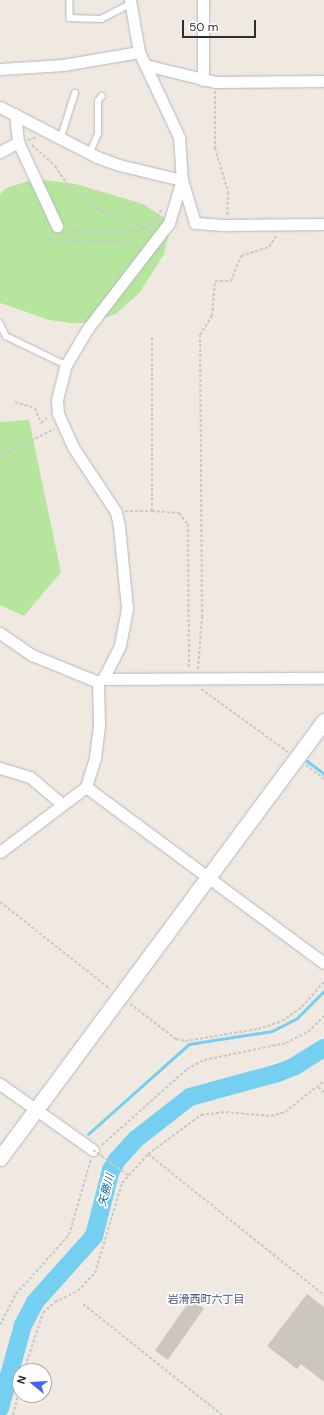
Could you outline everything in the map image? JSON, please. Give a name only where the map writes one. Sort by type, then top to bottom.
[{"type":"street","points":[[203,0],[203,80]]},
{"type":"street","points":[[0,852],[20,840],[62,804],[86,787],[95,758],[99,726],[100,680],[120,645],[127,608],[116,512],[73,447],[58,414],[57,400],[66,365],[102,306],[149,250],[169,223],[182,180],[179,137],[139,52],[130,2]]},
{"type":"street","points":[[0,69],[63,65],[139,52]]},
{"type":"street","points":[[145,65],[216,82],[324,81]]},
{"type":"street","points":[[0,107],[119,165],[182,180],[186,185],[192,220],[227,225],[324,224]]},
{"type":"street","points":[[15,114],[23,141],[60,227]]},
{"type":"street","points":[[0,152],[10,149],[23,141]]},
{"type":"street","points":[[0,633],[32,655],[100,680],[324,678]]},
{"type":"street","points":[[0,1158],[324,721]]},
{"type":"street","points":[[0,768],[30,777],[62,804]]},
{"type":"street","points":[[86,787],[324,963]]},
{"type":"street","points":[[0,1084],[94,1151]]},
{"type":"lane","points":[[70,0],[70,18],[101,19],[130,2]]},
{"type":"lane","points":[[61,137],[75,93]]},
{"type":"lane","points":[[90,152],[98,134],[98,101],[102,96]]},
{"type":"lane","points":[[0,323],[6,336],[66,365]]},
{"type":"path","points":[[216,82],[215,148],[228,192],[227,225]]},
{"type":"path","points":[[23,141],[77,194],[98,209],[147,228]]},
{"type":"path","points":[[60,227],[87,233],[138,231],[147,228],[163,207]]},
{"type":"path","points":[[193,679],[202,617],[200,336],[212,316],[214,281],[231,281],[241,256],[269,247],[281,224]]},
{"type":"path","points":[[47,240],[126,242],[149,250]]},
{"type":"path","points":[[152,337],[152,511]]},
{"type":"path","points":[[15,402],[35,408],[41,423],[58,414]]},
{"type":"path","points":[[0,457],[62,425]]},
{"type":"path","points":[[116,512],[179,512],[188,524],[193,679],[201,689],[324,778]]},
{"type":"path","points":[[0,902],[120,997],[182,1041],[258,1029],[282,1021],[302,1007],[324,982]]},
{"type":"path","points":[[0,1325],[16,1294],[69,1235],[94,1151],[187,1069],[204,1060],[286,1043],[308,1032],[324,1016]]},
{"type":"path","points":[[27,1363],[43,1313],[55,1302],[78,1291],[95,1273],[112,1212],[128,1175],[148,1154],[201,1115],[226,1112],[271,1116],[285,1112],[324,1081]]},
{"type":"path","points":[[318,1087],[324,1092]]},
{"type":"path","points":[[94,1151],[128,1175]]},
{"type":"path","points":[[148,1154],[324,1296]]},
{"type":"path","points":[[83,1304],[222,1415]]},
{"type":"path","points":[[13,1415],[16,1403]]},
{"type":"green space","points":[[35,179],[76,184],[143,204],[166,219],[169,232],[164,254],[140,292],[116,314],[89,323],[72,323],[49,320],[0,303],[0,194],[6,188]]},
{"type":"green space","points":[[29,420],[61,572],[24,616],[0,605],[0,422]]},
{"type":"building","points":[[307,1294],[324,1307],[324,1382],[301,1364],[297,1369],[267,1346]]},
{"type":"building","points":[[191,1299],[204,1308],[168,1360],[155,1351]]},
{"type":"waterway","points":[[307,761],[324,774]]},
{"type":"waterway","points":[[88,1134],[189,1044],[272,1031],[297,1018],[324,991]]},
{"type":"waterway","name":"矢勝川","points":[[0,1408],[23,1325],[35,1302],[94,1236],[111,1170],[117,1160],[136,1139],[190,1097],[278,1073],[295,1066],[324,1048]]},
{"type":"district","name":"岩滑西町六丁目","points":[[206,1299]]}]
